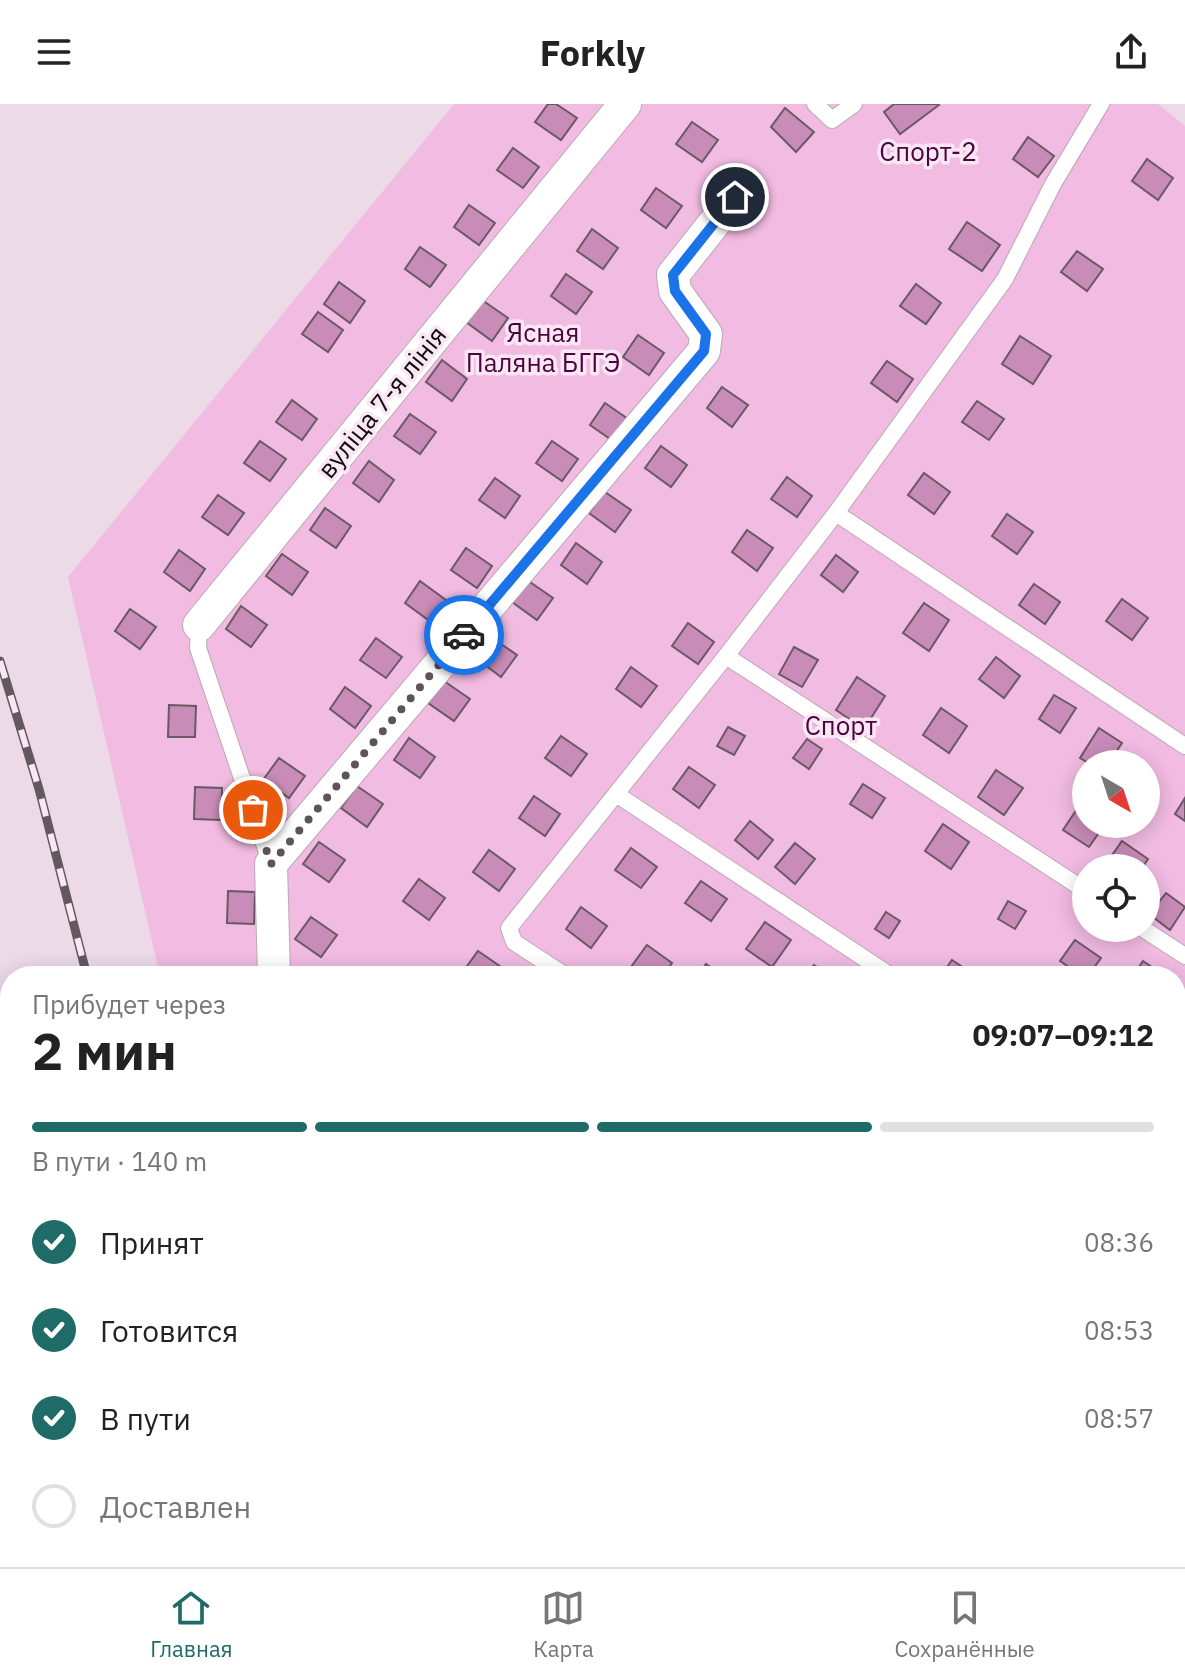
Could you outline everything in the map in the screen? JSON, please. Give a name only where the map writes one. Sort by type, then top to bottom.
[{"type":"street","name":"вуліца 7-я лінія","points":[[199,625],[625,104]]},
{"type":"street","points":[[274,966],[271,864],[704,351],[706,334],[675,291],[673,275],[735,197]]},
{"type":"lane","points":[[815,104],[832,120],[854,104]]},
{"type":"lane","points":[[551,966],[514,942],[509,928],[836,513],[1005,279],[1053,184],[1101,104]]},
{"type":"lane","points":[[836,513],[1185,746]]},
{"type":"lane","points":[[199,625],[198,648],[271,864]]},
{"type":"lane","points":[[726,656],[1072,882]]},
{"type":"lane","points":[[616,794],[876,966]]},
{"type":"lane","points":[[1160,940],[1185,956]]},
{"type":"green space","points":[[454,104],[1158,104],[1185,126],[1185,966],[158,966],[68,577]]},
{"type":"building","points":[[548,104],[556,104],[577,118],[561,140],[535,122]]},
{"type":"building","points":[[894,104],[939,105],[900,134],[884,112]]},
{"type":"building","points":[[785,108],[814,132],[796,152],[771,127]]},
{"type":"building","points":[[692,122],[718,140],[702,162],[676,144]]},
{"type":"building","points":[[1028,137],[1054,156],[1038,177],[1013,159]]},
{"type":"building","points":[[513,148],[539,167],[523,188],[497,170]]},
{"type":"building","points":[[1147,159],[1173,178],[1158,200],[1132,181]]},
{"type":"building","points":[[656,188],[682,206],[666,228],[641,210]]},
{"type":"building","points":[[469,205],[495,223],[479,245],[454,227]]},
{"type":"building","points":[[967,222],[1000,245],[982,271],[949,249]]},
{"type":"building","points":[[592,229],[618,248],[603,269],[577,251]]},
{"type":"building","points":[[420,247],[446,265],[430,287],[405,269]]},
{"type":"building","points":[[1077,251],[1103,269],[1087,291],[1061,272]]},
{"type":"building","points":[[566,274],[592,292],[576,314],[551,296]]},
{"type":"building","points":[[339,282],[365,301],[350,323],[324,304]]},
{"type":"building","points":[[916,284],[941,303],[926,324],[900,306]]},
{"type":"building","points":[[482,300],[508,318],[492,341],[466,322]]},
{"type":"building","points":[[318,312],[343,330],[328,352],[302,334]]},
{"type":"building","points":[[638,335],[664,353],[649,375],[623,357]]},
{"type":"building","points":[[1020,336],[1051,356],[1033,384],[1002,364]]},
{"type":"building","points":[[442,360],[467,379],[452,401],[426,382]]},
{"type":"building","points":[[887,361],[913,379],[897,402],[871,383]]},
{"type":"building","points":[[722,387],[748,405],[732,427],[707,408]]},
{"type":"building","points":[[292,400],[317,419],[302,440],[276,422]]},
{"type":"building","points":[[977,401],[1004,419],[989,440],[962,422]]},
{"type":"building","points":[[605,403],[631,421],[616,443],[590,425]]},
{"type":"building","points":[[410,414],[436,432],[420,454],[394,436]]},
{"type":"building","points":[[260,441],[286,459],[270,481],[244,463]]},
{"type":"building","points":[[552,441],[578,459],[562,481],[536,463]]},
{"type":"building","points":[[661,446],[687,465],[671,487],[645,468]]},
{"type":"building","points":[[369,461],[394,480],[379,502],[353,483]]},
{"type":"building","points":[[924,473],[950,492],[934,514],[908,495]]},
{"type":"building","points":[[787,477],[812,496],[797,517],[771,499]]},
{"type":"building","points":[[495,478],[520,496],[505,518],[479,500]]},
{"type":"building","points":[[605,492],[631,510],[615,532],[589,513]]},
{"type":"building","points":[[218,495],[244,513],[228,535],[202,517]]},
{"type":"building","points":[[325,508],[351,526],[336,548],[310,530]]},
{"type":"building","points":[[1007,514],[1033,532],[1017,554],[992,536]]},
{"type":"building","points":[[747,530],[773,548],[757,571],[732,552]]},
{"type":"building","points":[[576,543],[602,562],[587,584],[561,565]]},
{"type":"building","points":[[466,548],[492,566],[477,588],[451,570]]},
{"type":"building","points":[[179,550],[205,569],[190,591],[164,572]]},
{"type":"building","points":[[282,554],[308,572],[292,595],[266,576]]},
{"type":"building","points":[[836,555],[858,572],[843,592],[821,575]]},
{"type":"building","points":[[527,580],[553,598],[537,620],[512,602]]},
{"type":"building","points":[[420,581],[446,600],[431,622],[405,603]]},
{"type":"building","points":[[1034,584],[1060,602],[1045,624],[1019,605]]},
{"type":"building","points":[[1122,599],[1148,618],[1132,640],[1106,621]]},
{"type":"building","points":[[924,603],[949,620],[929,651],[903,633]]},
{"type":"building","points":[[241,606],[267,625],[251,647],[226,629]]},
{"type":"building","points":[[130,609],[156,627],[140,649],[115,631]]},
{"type":"building","points":[[688,623],[714,642],[698,664],[672,646]]},
{"type":"building","points":[[491,637],[517,655],[501,677],[476,658]]},
{"type":"building","points":[[376,638],[402,657],[386,678],[360,660]]},
{"type":"building","points":[[794,647],[818,660],[802,687],[779,674]]},
{"type":"building","points":[[996,657],[1020,676],[1004,698],[979,679]]},
{"type":"building","points":[[631,667],[657,686],[641,707],[616,689]]},
{"type":"building","points":[[857,677],[885,696],[864,729],[836,710]]},
{"type":"building","points":[[444,681],[470,699],[454,721],[428,703]]},
{"type":"building","points":[[345,687],[371,706],[355,728],[330,709]]},
{"type":"building","points":[[1054,695],[1076,708],[1060,733],[1039,719]]},
{"type":"building","points":[[169,705],[196,706],[195,737],[168,737]]},
{"type":"building","points":[[941,708],[967,726],[949,753],[923,735]]},
{"type":"building","points":[[728,727],[745,736],[734,755],[717,746]]},
{"type":"building","points":[[1099,728],[1122,743],[1117,750],[1085,750]]},
{"type":"building","points":[[561,736],[587,754],[571,776],[545,758]]},
{"type":"building","points":[[409,738],[435,757],[420,778],[394,760]]},
{"type":"building","points":[[807,739],[822,749],[809,769],[793,758]]},
{"type":"building","points":[[279,758],[305,776],[289,798],[263,780]]},
{"type":"building","points":[[689,767],[715,785],[699,808],[673,789]]},
{"type":"building","points":[[996,770],[1023,788],[1004,815],[978,797]]},
{"type":"building","points":[[863,784],[885,798],[872,818],[850,804]]},
{"type":"building","points":[[357,786],[383,804],[367,827],[341,808]]},
{"type":"building","points":[[195,787],[222,788],[221,820],[194,819]]},
{"type":"building","points":[[534,796],[560,814],[545,836],[519,818]]},
{"type":"building","points":[[1185,798],[1185,821],[1175,814]]},
{"type":"building","points":[[1072,816],[1072,836],[1063,830]]},
{"type":"building","points":[[750,821],[773,840],[758,859],[735,840]]},
{"type":"building","points":[[943,824],[969,842],[951,869],[925,851]]},
{"type":"building","points":[[1075,838],[1095,838],[1089,847]]},
{"type":"building","points":[[1122,841],[1141,854],[1113,854]]},
{"type":"building","points":[[319,842],[345,860],[329,882],[303,864]]},
{"type":"building","points":[[795,843],[815,859],[795,884],[775,867]]},
{"type":"building","points":[[631,848],[657,867],[641,888],[615,870]]},
{"type":"building","points":[[489,850],[515,869],[499,891],[473,872]]},
{"type":"building","points":[[419,879],[445,898],[429,920],[403,901]]},
{"type":"building","points":[[701,881],[727,899],[711,921],[685,903]]},
{"type":"building","points":[[228,891],[255,892],[254,924],[227,923]]},
{"type":"building","points":[[1166,893],[1185,907],[1170,930],[1160,922],[1160,900]]},
{"type":"building","points":[[1008,901],[1026,911],[1015,929],[998,919]]},
{"type":"building","points":[[581,907],[607,926],[591,948],[566,929]]},
{"type":"building","points":[[886,912],[900,921],[889,938],[875,929]]},
{"type":"building","points":[[311,917],[337,935],[321,957],[295,939]]},
{"type":"building","points":[[765,922],[791,940],[773,966],[746,949]]},
{"type":"building","points":[[1074,942],[1101,958],[1095,966],[1067,966],[1060,961]]},
{"type":"building","points":[[647,945],[672,963],[670,966],[632,966]]},
{"type":"building","points":[[478,951],[500,966],[467,966]]},
{"type":"railway","points":[[0,661],[39,789],[84,966]]},
{"type":"way so far","points":[[253,810],[271,864],[464,635]]},
{"type":"route","points":[[464,635],[704,351],[706,334],[675,291],[673,275],[735,197]]},
{"type":"park label","name":"Спорт-2","points":[[928,152]]},
{"type":"park label","name":"Ясная Паляна БГГЭ","points":[[543,348]]},
{"type":"park label","name":"Спорт","points":[[841,726]]}]
